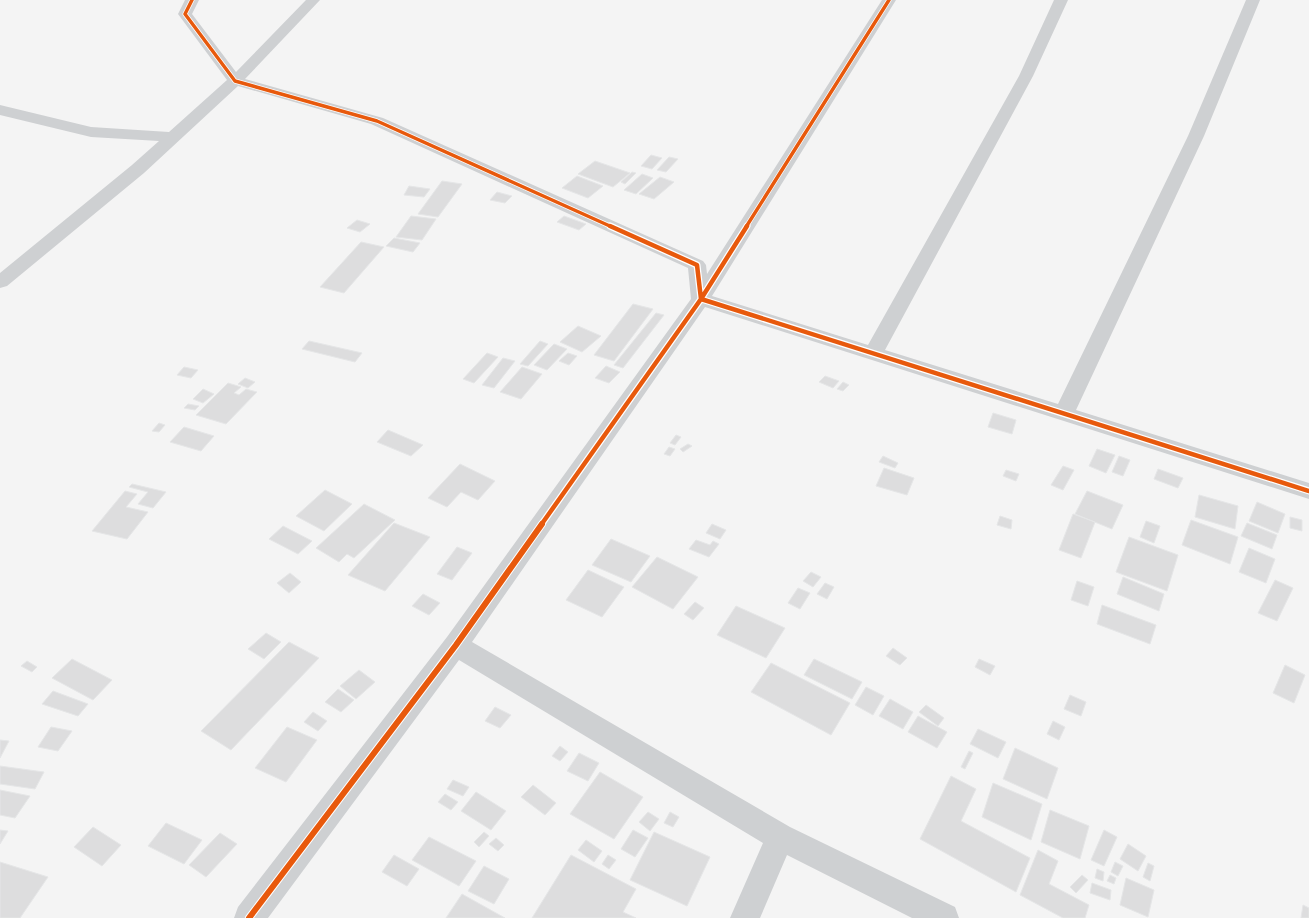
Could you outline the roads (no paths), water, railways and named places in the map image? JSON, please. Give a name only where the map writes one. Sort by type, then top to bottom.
[{"type":"street","points":[[192,0],[185,14],[234,81],[377,121],[697,265],[701,299]]},
{"type":"street","points":[[0,282],[138,169],[234,81],[313,0]]},
{"type":"street","points":[[249,918],[456,645],[701,299],[889,0]]},
{"type":"street","points":[[872,353],[1026,76],[1061,0]]},
{"type":"street","points":[[1064,413],[1196,136],[1253,0]]},
{"type":"street","points":[[0,110],[91,132],[173,137]]},
{"type":"street","points":[[701,299],[1309,490]]},
{"type":"street","points":[[456,645],[780,837],[944,918]]},
{"type":"street","points":[[745,918],[780,837]]}]
